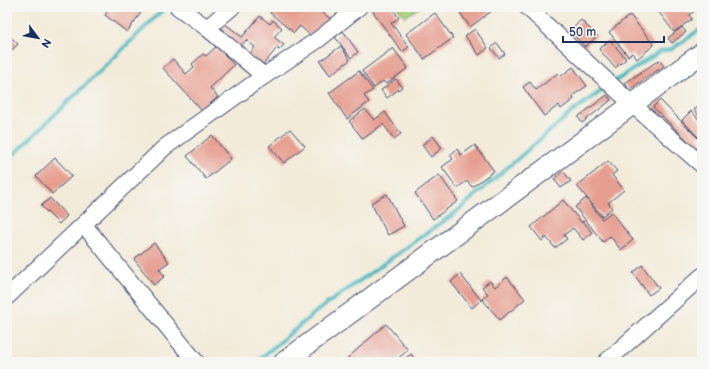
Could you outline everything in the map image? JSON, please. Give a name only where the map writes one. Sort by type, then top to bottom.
[{"type":"street","points":[[178,7],[207,28],[264,76]]},
{"type":"street","points":[[207,28],[232,7]]},
{"type":"street","points":[[7,297],[165,147],[264,76],[319,39],[359,7]]},
{"type":"street","points":[[527,7],[633,105],[702,165]]},
{"type":"street","points":[[284,362],[702,54]]},
{"type":"street","points":[[84,224],[196,362]]},
{"type":"street","points":[[606,362],[702,276]]},
{"type":"green space","points":[[396,7],[420,7],[405,17]]},
{"type":"building","points":[[111,7],[145,7],[127,32],[105,15]]},
{"type":"building","points":[[275,7],[315,7],[332,20],[311,36],[300,26],[294,33],[270,13]]},
{"type":"building","points":[[373,7],[391,7],[399,18],[391,23],[409,47],[402,52],[371,9]]},
{"type":"building","points":[[456,7],[495,7],[496,8],[470,27]]},
{"type":"building","points":[[655,7],[700,7],[689,15],[692,19],[674,32]]},
{"type":"building","points":[[435,13],[453,38],[424,59],[406,34]]},
{"type":"building","points":[[630,15],[654,45],[637,59],[632,53],[628,56],[609,32]]},
{"type":"building","points":[[260,16],[270,24],[273,20],[282,28],[274,37],[284,45],[279,50],[277,48],[262,66],[249,55],[255,47],[246,40],[240,47],[219,29],[224,23],[242,37]]},
{"type":"building","points":[[581,20],[597,36],[585,47],[570,31]]},
{"type":"building","points":[[682,27],[686,32],[672,43],[668,38]]},
{"type":"building","points":[[475,29],[488,48],[479,55],[465,36]]},
{"type":"building","points":[[343,31],[358,52],[351,58],[335,37]]},
{"type":"building","points":[[7,34],[18,44],[7,55]]},
{"type":"building","points":[[610,40],[626,59],[615,68],[599,49]]},
{"type":"building","points":[[497,43],[505,54],[499,58],[491,48]]},
{"type":"building","points":[[217,46],[234,65],[210,88],[218,97],[202,111],[163,68],[173,59],[186,74],[194,67],[192,64],[203,54],[206,56]]},
{"type":"building","points":[[341,46],[350,60],[330,75],[320,61]]},
{"type":"building","points":[[393,48],[408,68],[386,84],[383,81],[374,88],[362,71]]},
{"type":"building","points":[[659,60],[664,66],[629,90],[625,83]]},
{"type":"building","points":[[573,67],[587,86],[572,96],[574,99],[561,109],[559,105],[544,116],[523,87],[530,82],[536,90],[558,73],[561,76]]},
{"type":"building","points":[[359,71],[373,90],[364,96],[369,102],[347,119],[329,93]]},
{"type":"building","points":[[396,79],[402,87],[387,98],[381,90]]},
{"type":"building","points":[[607,95],[611,100],[582,123],[578,117]]},
{"type":"building","points":[[660,100],[702,142],[696,149],[653,107]]},
{"type":"building","points":[[702,103],[702,119],[694,110]]},
{"type":"building","points":[[365,109],[374,120],[385,112],[401,134],[394,139],[383,124],[363,139],[349,121]]},
{"type":"building","points":[[691,111],[702,123],[702,133],[698,137],[682,120]]},
{"type":"building","points":[[290,129],[305,146],[284,163],[269,146]]},
{"type":"building","points":[[212,135],[231,159],[206,179],[187,156]]},
{"type":"building","points":[[433,136],[442,148],[431,157],[422,145]]},
{"type":"building","points":[[475,145],[494,171],[472,187],[467,181],[457,188],[442,167],[453,159],[450,155],[457,149],[461,155]]},
{"type":"building","points":[[55,158],[72,176],[52,194],[36,176]]},
{"type":"building","points":[[608,161],[617,171],[612,175],[624,190],[608,203],[612,208],[602,216],[577,186]]},
{"type":"building","points":[[563,171],[571,181],[561,188],[554,179]]},
{"type":"building","points":[[439,175],[458,201],[433,219],[415,193]]},
{"type":"building","points":[[387,194],[404,226],[388,235],[371,203]]},
{"type":"building","points":[[50,198],[67,216],[59,224],[41,206]]},
{"type":"building","points":[[586,198],[602,219],[611,212],[633,240],[621,250],[610,236],[603,242],[575,207]]},
{"type":"building","points":[[563,200],[592,233],[583,240],[573,228],[564,235],[567,239],[555,248],[546,237],[542,241],[531,227]]},
{"type":"building","points":[[154,243],[169,262],[159,269],[165,276],[154,285],[134,259]]},
{"type":"building","points":[[642,265],[659,288],[649,295],[633,273]]},
{"type":"building","points":[[460,274],[481,300],[472,308],[451,282]]},
{"type":"building","points":[[507,277],[525,299],[500,320],[482,299],[488,294],[482,287],[490,281],[495,287]]},
{"type":"building","points":[[386,324],[408,350],[394,362],[343,362]]},
{"type":"building","points":[[411,354],[417,362],[401,362]]},
{"type":"waterway","points":[[7,161],[166,7]]},
{"type":"waterway","points":[[614,82],[659,52],[672,49],[702,28]]},
{"type":"waterway","points":[[256,362],[317,311],[455,213],[573,111],[607,87]]},
{"type":"waterway","points":[[594,362],[604,353]]}]
